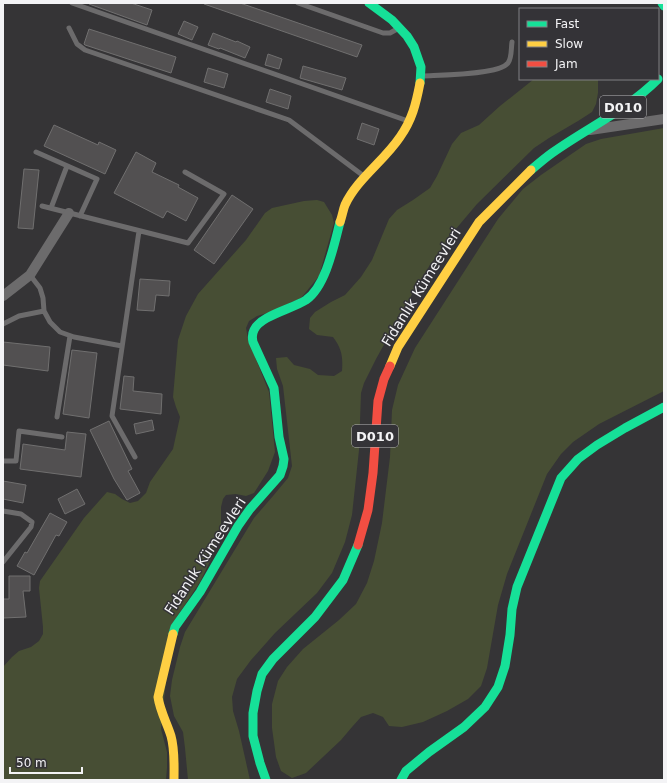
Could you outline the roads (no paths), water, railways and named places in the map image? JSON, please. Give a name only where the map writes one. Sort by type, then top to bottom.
[{"type":"main road","points":[[368,3],[392,20],[407,36],[414,47],[421,67],[421,76]]},
{"type":"main road","name":"Fidanlık Kümeevleri","points":[[174,780],[174,748],[158,697],[175,627],[200,592],[238,526],[250,509],[280,475],[283,466],[284,459],[279,437],[274,388],[253,342],[252,335],[254,329],[258,323],[266,318],[293,307],[307,299],[318,286],[328,266],[345,205],[365,177],[390,150],[409,122],[417,100],[421,76]]},
{"type":"main road","name":"D010","points":[[584,131],[628,104],[646,91],[657,80]]},
{"type":"main road","name":"Fidanlık Kümeevleri","points":[[266,780],[253,736],[253,714],[262,674],[273,659],[315,617],[343,580],[357,548],[368,510],[373,473],[378,401],[384,379],[398,347],[478,222],[530,171],[552,153],[584,131]]},
{"type":"main road","points":[[401,780],[406,771],[464,727],[485,707],[498,687],[510,635],[512,609],[517,587],[561,478],[578,459],[597,445],[664,406]]},
{"type":"street","points":[[584,131],[664,119]]},
{"type":"street","points":[[3,296],[30,275],[69,213]]},
{"type":"lane","points":[[72,3],[409,122]]},
{"type":"lane","points":[[298,3],[383,33],[390,33],[400,28]]},
{"type":"lane","points":[[69,28],[77,44],[85,50],[290,120],[365,177]]},
{"type":"lane","points":[[421,76],[481,72],[503,67],[508,64],[510,59],[512,42]]},
{"type":"lane","points":[[36,152],[97,179],[80,216]]},
{"type":"lane","points":[[51,208],[67,166]]},
{"type":"lane","points":[[42,206],[188,243],[224,194],[185,172]]},
{"type":"lane","points":[[135,457],[112,416],[139,230]]},
{"type":"lane","points":[[30,275],[40,288],[44,310],[50,322],[60,332],[70,336],[122,346]]},
{"type":"lane","points":[[3,324],[19,316],[44,310]]},
{"type":"lane","points":[[57,417],[70,336]]},
{"type":"lane","points":[[3,461],[16,461],[19,431],[62,437]]},
{"type":"lane","points":[[3,511],[21,514],[32,522],[31,527],[3,562]]}]
